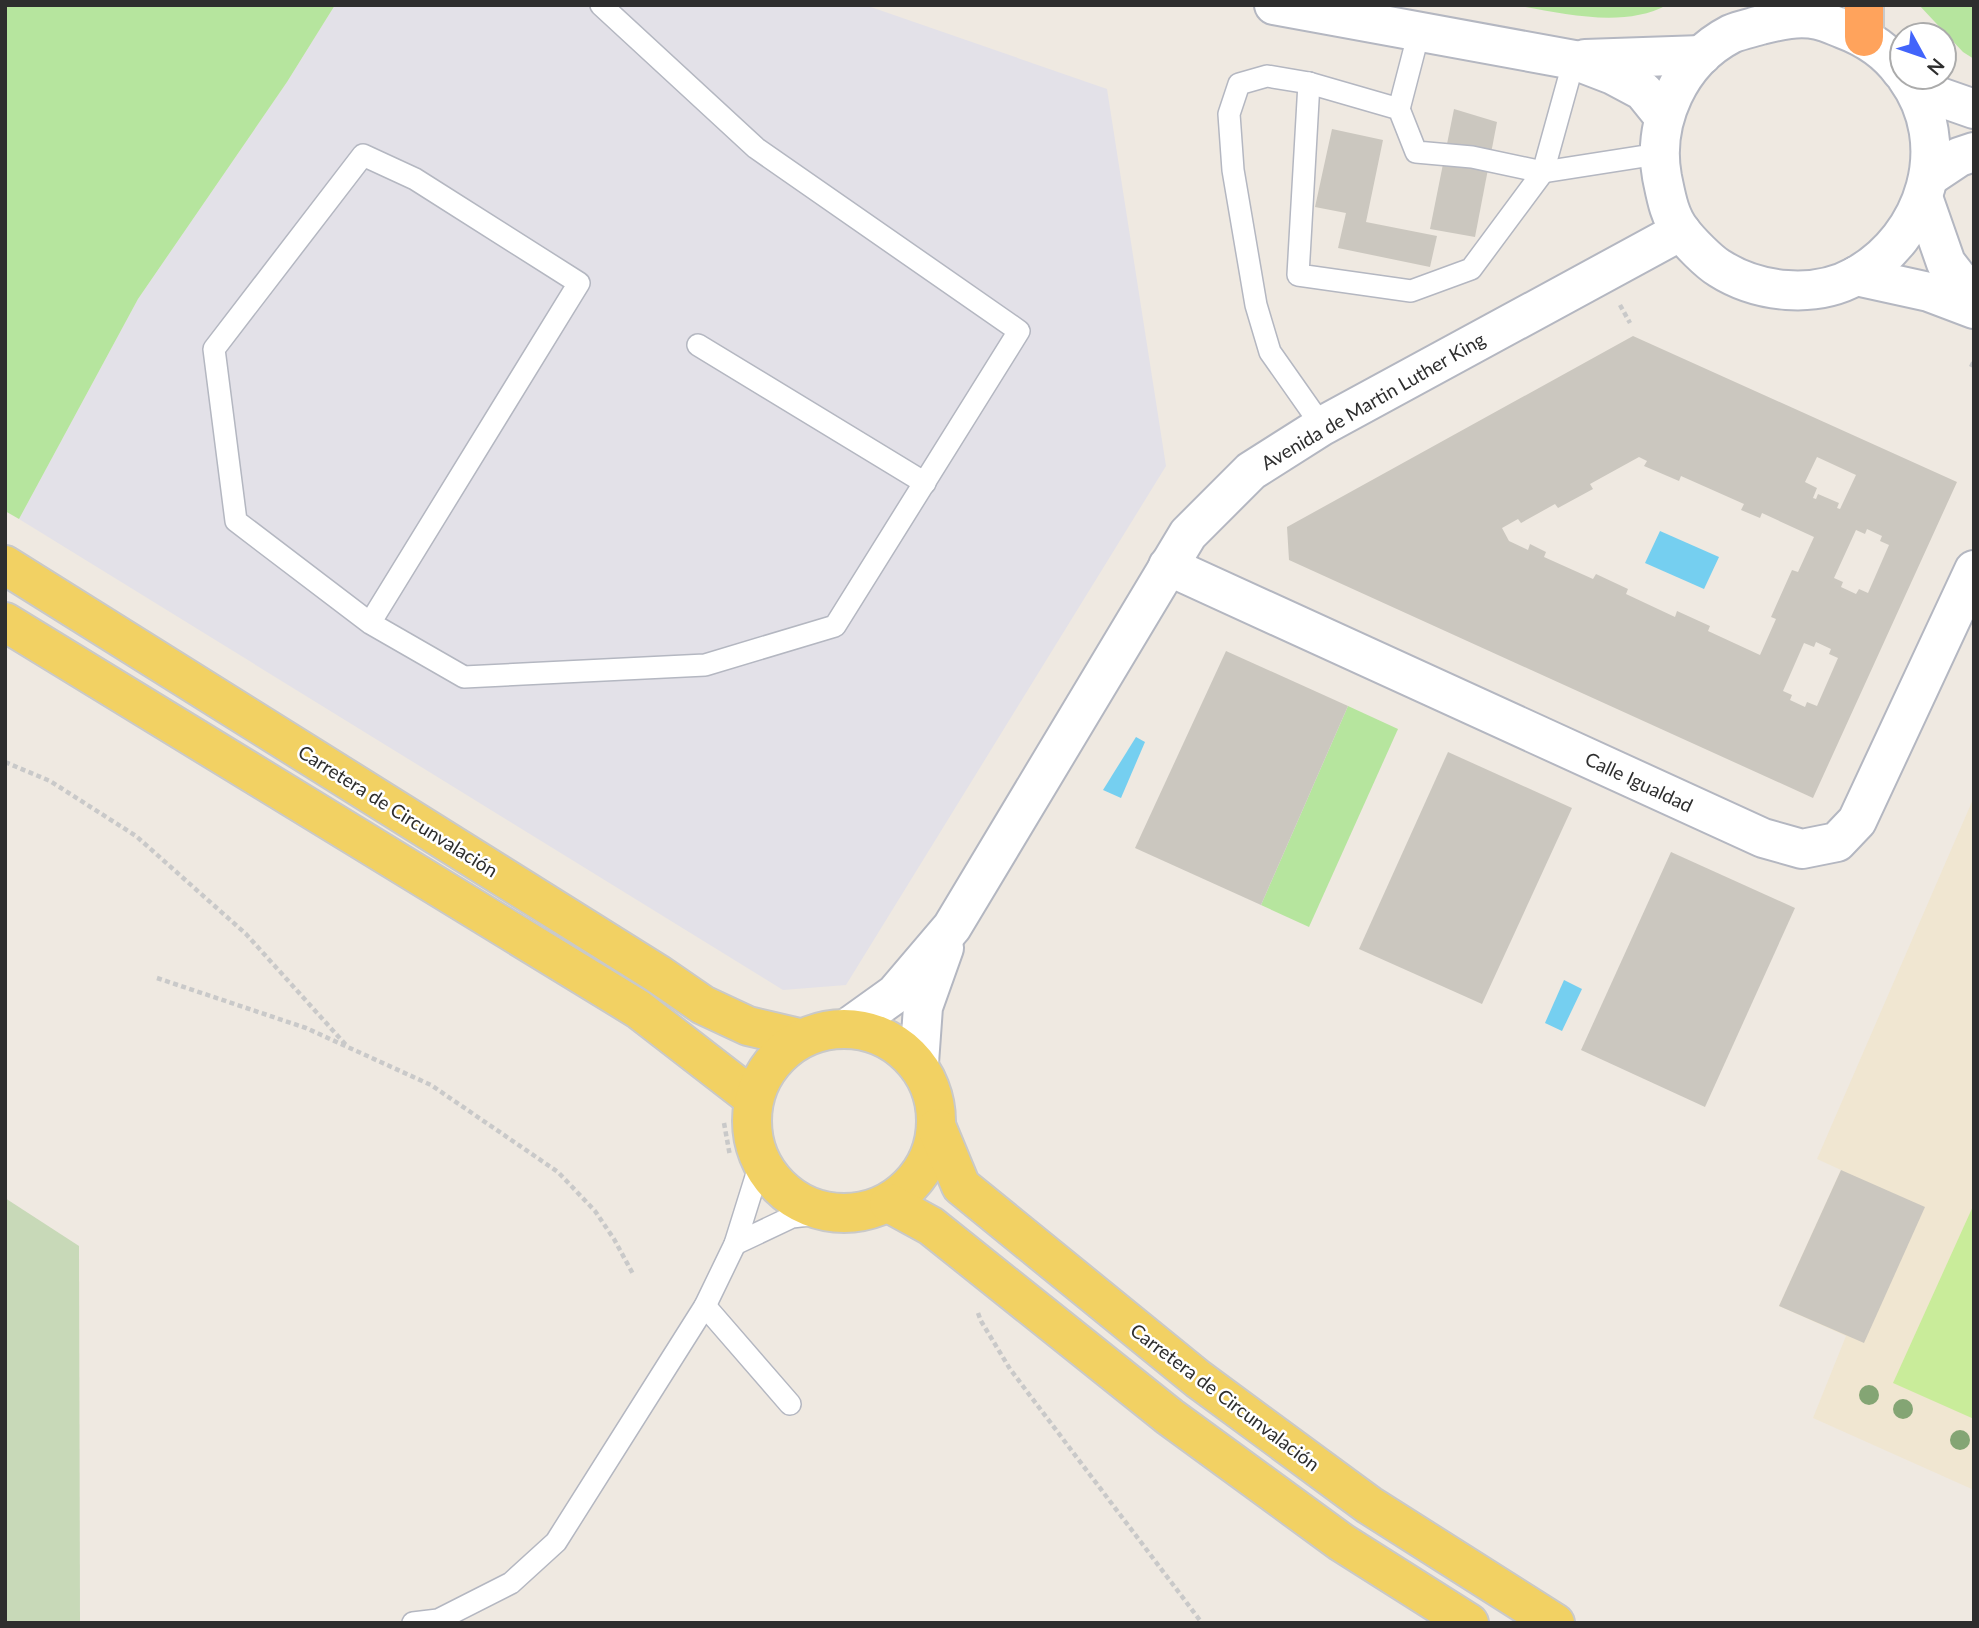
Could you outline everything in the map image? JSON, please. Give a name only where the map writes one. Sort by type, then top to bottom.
[{"type":"main road","name":"Carretera de Circunvalación","points":[[5,565],[658,974],[703,1005],[748,1026],[799,1038]]},
{"type":"main road","points":[[5,622],[638,1009],[753,1098]]},
{"type":"main road","points":[[849,1027],[887,1037],[919,1063],[936,1102],[937,1128],[923,1170],[889,1203],[851,1214],[826,1213],[789,1196],[761,1164],[753,1142],[753,1098],[770,1062],[799,1038],[849,1027]]},
{"type":"main road","name":"Carretera de Circunvalación","points":[[937,1128],[961,1186],[1198,1379],[1369,1505],[1555,1623]]},
{"type":"main road","points":[[889,1203],[931,1226],[1170,1417],[1330,1534],[1469,1623]]},
{"type":"street","points":[[1275,5],[1574,60],[1613,75],[1643,92],[1664,117]]},
{"type":"street","points":[[1888,52],[1864,21],[1785,19],[1731,34],[1702,55],[1679,82],[1664,117],[1658,154],[1668,204],[1681,231],[1718,268],[1760,287],[1809,291],[1832,286],[1856,276],[1899,242],[1926,188],[1931,152],[1926,118],[1913,91]]},
{"type":"street","points":[[1574,60],[1702,55]]},
{"type":"street","points":[[1934,91],[1974,109]]},
{"type":"street","points":[[1926,188],[1959,157],[1974,152]]},
{"type":"street","points":[[1926,188],[1946,262],[1974,299]]},
{"type":"street","name":"Avenida de Martin Luther King","points":[[951,927],[1188,534],[1251,471],[1322,426],[1681,231]]},
{"type":"street","points":[[1856,276],[1929,292],[1974,309]]},
{"type":"street","name":"Calle Igualdad","points":[[1168,566],[1763,838],[1802,849],[1837,842],[1857,821],[1974,570]]},
{"type":"street","points":[[849,1027],[895,994],[951,927]]},
{"type":"street","points":[[919,1063],[923,1007],[951,927]]},
{"type":"lane","points":[[370,623],[579,283],[415,179],[363,155],[214,349],[236,521],[370,623],[464,677],[705,665],[835,626],[1019,331],[757,148],[601,5]]},
{"type":"lane","points":[[1419,32],[1399,109],[1416,152],[1472,157],[1543,172],[1658,154]]},
{"type":"lane","points":[[1309,83],[1298,275],[1411,291],[1471,269],[1543,172],[1574,60]]},
{"type":"lane","points":[[1322,426],[1270,352],[1256,305],[1233,170],[1229,114],[1239,84],[1267,76],[1309,83],[1399,109]]},
{"type":"lane","points":[[698,345],[925,483]]},
{"type":"lane","points":[[413,1623],[438,1620],[511,1583],[556,1542],[705,1306],[735,1244],[761,1164]]},
{"type":"lane","points":[[735,1244],[792,1217],[826,1213]]},
{"type":"lane","points":[[705,1306],[790,1404]]},
{"type":"path","points":[[1971,367],[1974,361]]},
{"type":"path","points":[[5,762],[50,781],[136,836],[246,934],[349,1048]]},
{"type":"path","points":[[158,978],[306,1028],[431,1085],[558,1172],[595,1211],[633,1274]]},
{"type":"path","points":[[977,1309],[981,1321],[1010,1369],[1202,1623]]},
{"type":"shaded area","points":[[335,5],[865,5],[1107,89],[1166,466],[846,985],[783,990],[19,519],[138,299],[287,82]]},
{"type":"shaded area","points":[[1974,797],[1974,1490],[1813,1418],[1846,1336],[1779,1306],[1841,1170],[1817,1159]]},
{"type":"green space","points":[[5,5],[335,5],[287,82],[138,299],[19,519],[5,511]]},
{"type":"green space","points":[[1514,5],[1667,5],[1650,12],[1612,18],[1571,15]]},
{"type":"green space","points":[[1919,5],[1974,5],[1974,59],[1958,47],[1958,21],[1934,21]]},
{"type":"green space","points":[[1348,706],[1398,729],[1309,927],[1261,905]]},
{"type":"green space","points":[[5,1198],[79,1246],[80,1623],[5,1623]]},
{"type":"green space","points":[[1974,1204],[1974,1419],[1893,1383]]},
{"type":"water","points":[[1660,531],[1719,557],[1704,589],[1645,563]]},
{"type":"water","points":[[1136,737],[1145,742],[1121,798],[1103,790]]},
{"type":"water","points":[[1564,980],[1582,989],[1562,1031],[1545,1023]]},
{"type":"building","points":[[1454,109],[1497,122],[1475,237],[1430,229]]},
{"type":"building","points":[[1332,129],[1383,140],[1366,222],[1437,236],[1430,267],[1338,248],[1346,213],[1315,207]]},
{"type":"building","points":[[1633,336],[1957,482],[1813,798],[1289,560],[1287,527]],"holes":[[[1639,457],[1647,461],[1644,466],[1679,481],[1681,476],[1744,504],[1741,510],[1760,518],[1762,513],[1814,537],[1798,572],[1792,570],[1771,617],[1776,619],[1760,655],[1708,631],[1710,626],[1677,611],[1675,617],[1626,594],[1628,589],[1596,574],[1593,579],[1544,557],[1546,552],[1530,544],[1528,550],[1509,541],[1502,528],[1518,519],[1521,523],[1555,504],[1558,508],[1593,489],[1590,484]],[[1817,457],[1856,475],[1840,509],[1837,508],[1839,503],[1818,494],[1816,499],[1813,498],[1817,488],[1805,482]],[[1867,529],[1882,536],[1880,541],[1889,545],[1868,593],[1859,589],[1856,594],[1841,587],[1843,582],[1834,578],[1856,530],[1865,534]],[[1816,642],[1831,649],[1829,654],[1838,658],[1817,706],[1807,702],[1805,707],[1790,700],[1792,695],[1783,691],[1804,643],[1814,647]]]},
{"type":"building","points":[[1226,651],[1348,706],[1261,905],[1135,848]]},
{"type":"building","points":[[1448,752],[1572,808],[1482,1004],[1359,949]]},
{"type":"building","points":[[1671,852],[1795,908],[1705,1107],[1581,1050]]},
{"type":"building","points":[[1841,1170],[1925,1207],[1864,1343],[1779,1306]]}]
